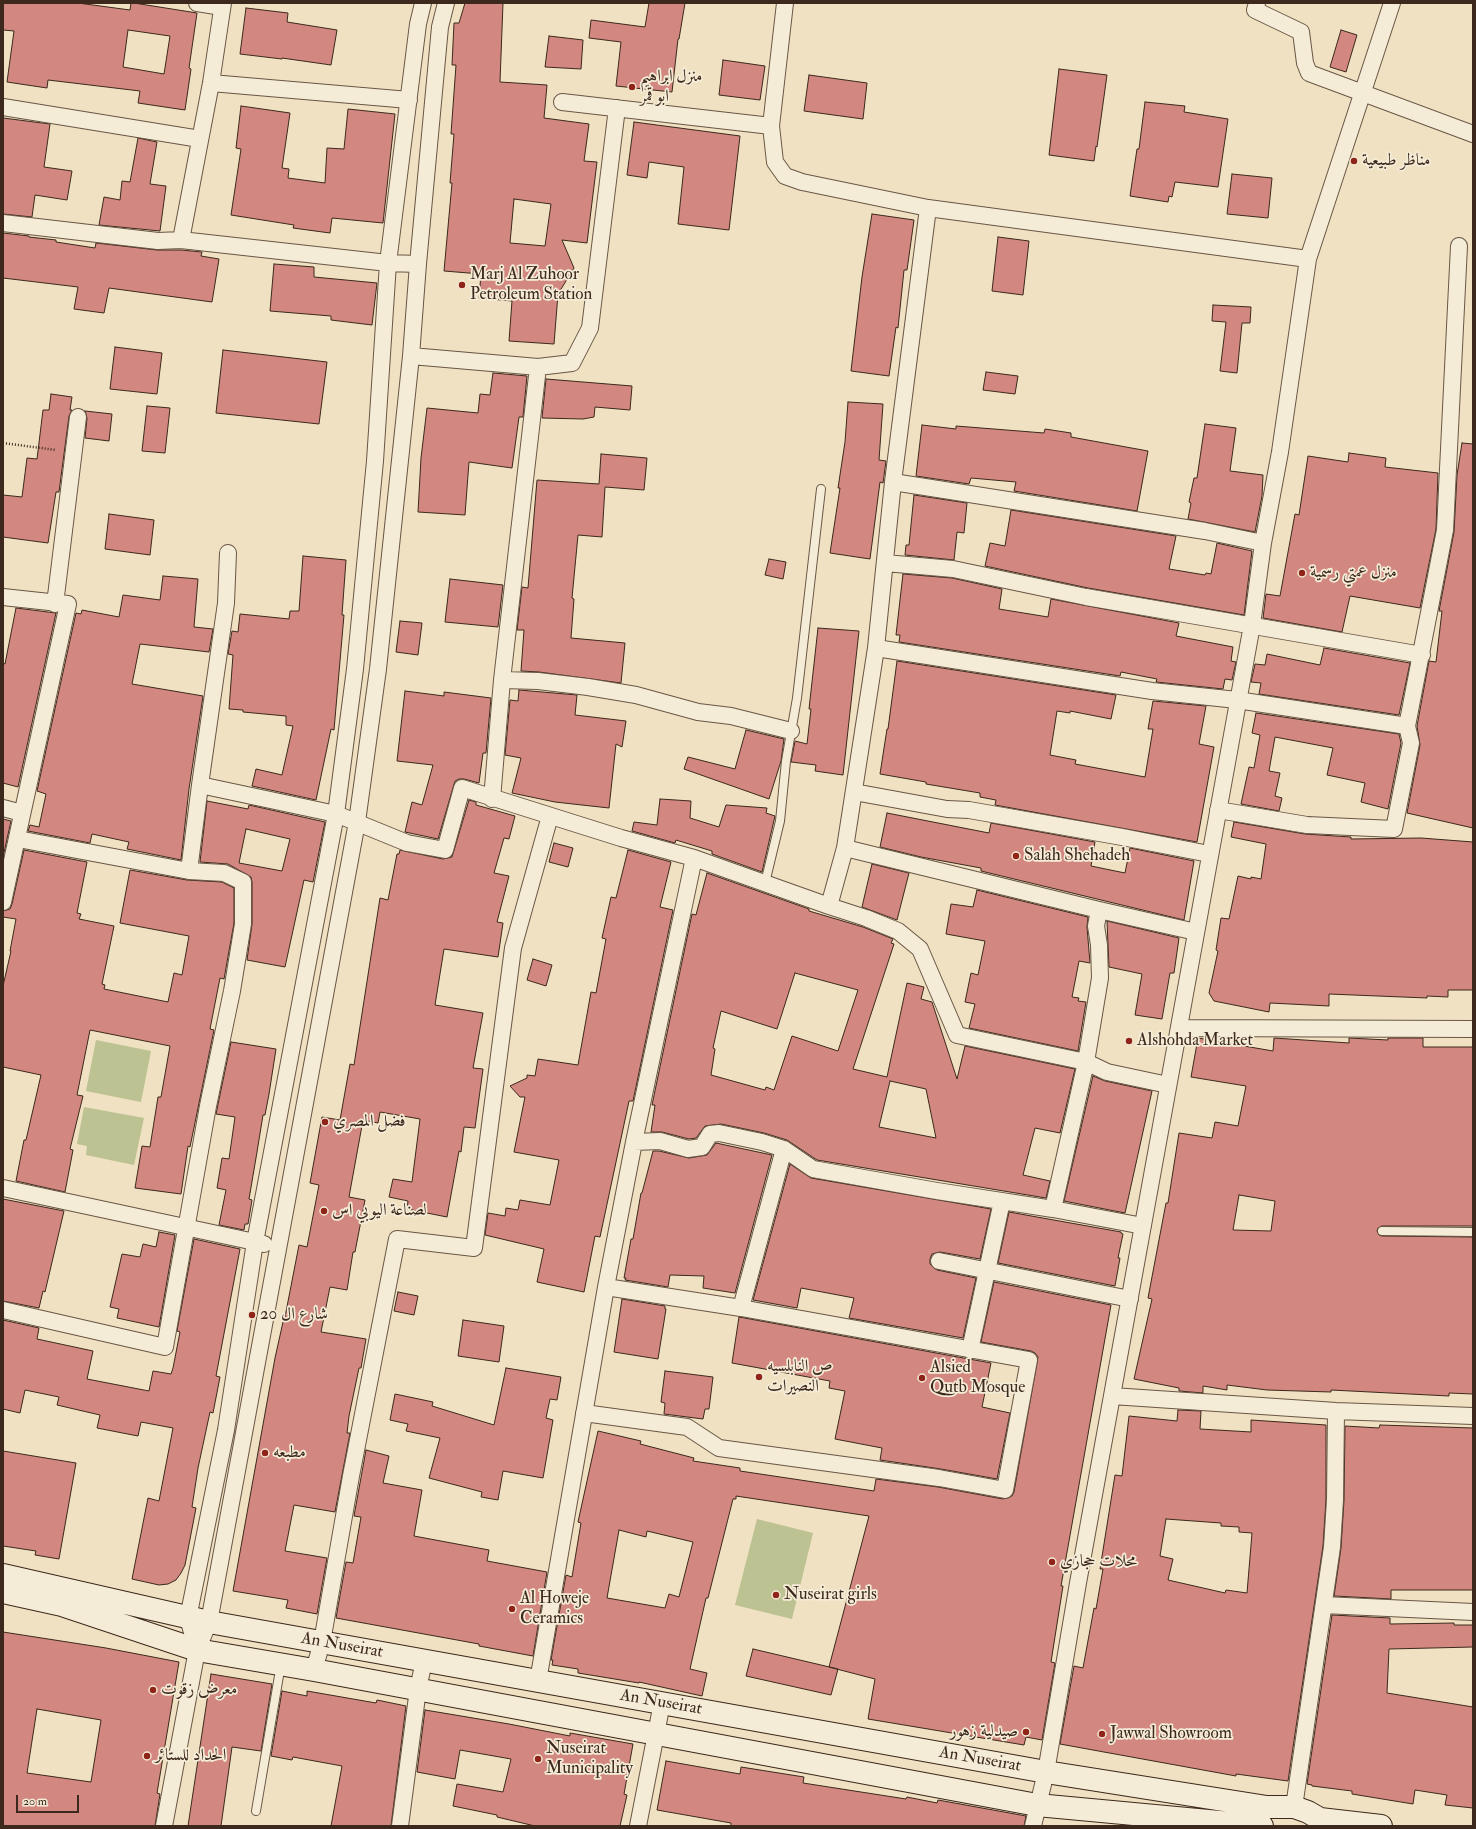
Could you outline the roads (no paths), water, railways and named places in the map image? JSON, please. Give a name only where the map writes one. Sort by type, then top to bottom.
[{"type":"main road","name":"An Nuseirat","points":[[3,1575],[199,1620],[1046,1772],[1264,1820]]},
{"type":"main road","name":"An Nuseirat","points":[[3,1592],[62,1605],[197,1650],[418,1689],[1037,1805],[1264,1820],[1294,1808],[1308,1812],[1313,1823],[1373,1826]]},
{"type":"street","points":[[181,240],[211,83],[223,5],[197,3]]},
{"type":"street","points":[[164,1826],[197,1650],[199,1620],[226,1430],[255,1242],[336,814],[355,669],[375,461],[388,263],[418,24],[423,3]]},
{"type":"street","points":[[199,1620],[278,1246],[358,822],[378,669],[412,356],[418,264],[440,27],[446,3]]},
{"type":"street","points":[[785,3],[771,126],[775,162],[785,176],[802,182],[928,208],[1308,259]]},
{"type":"street","points":[[1257,3],[1255,10],[1301,32],[1305,63],[1309,73],[1473,134]]},
{"type":"street","points":[[1032,1826],[1046,1772],[1142,1226],[1179,1028],[1237,700],[1252,625],[1263,543],[1280,452],[1308,259],[1392,3]]},
{"type":"street","points":[[211,83],[409,100]]},
{"type":"street","points":[[562,102],[771,126]]},
{"type":"street","points":[[3,107],[200,139]]},
{"type":"street","points":[[412,356],[538,367],[572,363],[590,328],[617,108]]},
{"type":"street","points":[[829,906],[845,848],[876,648],[893,482],[928,208]]},
{"type":"street","points":[[3,223],[158,241],[181,240],[388,263],[418,264]]},
{"type":"street","points":[[1218,810],[1307,825],[1394,829],[1411,743],[1407,726],[1422,655],[1445,530],[1450,455],[1459,246]]},
{"type":"street","points":[[492,799],[502,680],[538,367]]},
{"type":"street","points":[[55,604],[78,417]]},
{"type":"street","points":[[893,482],[1205,530],[1263,543]]},
{"type":"street","points":[[189,871],[226,603],[228,553]]},
{"type":"street","points":[[885,563],[953,570],[1086,597],[1422,655]]},
{"type":"street","points":[[3,597],[55,604],[68,604],[22,812],[18,839],[3,902]]},
{"type":"street","points":[[876,648],[1152,691],[1237,700],[1407,726]]},
{"type":"street","points":[[502,680],[567,684],[636,694],[698,712],[730,716],[791,731]]},
{"type":"street","points":[[200,784],[336,814],[407,842],[445,850],[462,788],[492,799],[621,838],[694,858],[866,918],[898,931],[920,949],[957,1034],[1086,1062],[1107,1072],[1168,1085]]},
{"type":"street","points":[[854,792],[947,809],[969,810],[1209,854]]},
{"type":"street","points":[[3,808],[22,812]]},
{"type":"street","points":[[314,1670],[322,1642],[351,1476],[397,1239],[474,1248],[513,948],[550,816]]},
{"type":"street","points":[[3,1310],[165,1346],[208,1106],[232,991],[243,924],[243,882],[224,873],[189,871],[18,839]]},
{"type":"street","points":[[845,848],[1196,932]]},
{"type":"street","points":[[538,1681],[606,1286],[634,1142],[694,858]]},
{"type":"street","points":[[1053,1209],[1086,1062],[1100,978],[1099,945],[1096,926],[1099,910]]},
{"type":"street","points":[[1179,1028],[1473,1029]]},
{"type":"street","points":[[634,1142],[660,1141],[688,1149],[702,1147],[710,1134],[719,1133],[784,1148],[813,1169],[937,1191],[1053,1209],[1142,1226]]},
{"type":"street","points":[[741,1308],[784,1148]]},
{"type":"street","points":[[3,1188],[278,1246]]},
{"type":"street","points":[[970,1350],[1002,1201]]},
{"type":"street","points":[[939,1261],[1130,1299]]},
{"type":"street","points":[[584,1413],[686,1427],[719,1448],[939,1478],[1005,1490],[1028,1360],[741,1308],[606,1286]]},
{"type":"street","points":[[1112,1396],[1336,1411],[1473,1416]]},
{"type":"street","points":[[1294,1808],[1332,1547],[1335,1500],[1336,1411]]},
{"type":"street","points":[[1324,1605],[1473,1612]]},
{"type":"street","points":[[400,1826],[418,1689],[424,1661]]},
{"type":"street","points":[[638,1826],[662,1703]]},
{"type":"lane","points":[[765,884],[780,822],[821,489]]},
{"type":"lane","points":[[1382,1231],[1473,1232]]},
{"type":"lane","points":[[256,1811],[281,1664]]},
{"type":"place","name":"منزل ابراهيم ابو قمر","points":[[632,87]]},
{"type":"place","name":"مناظر طبيعية","points":[[1354,161]]},
{"type":"place","name":"Marj Al Zuhoor Petroleum Station","points":[[462,285]]},
{"type":"place","name":"منزل عمتي رسمية","points":[[1302,573]]},
{"type":"place","name":"Salah Shehadeh","points":[[1016,856]]},
{"type":"place","name":"Alshohda Market","points":[[1129,1041]]},
{"type":"place","name":"فضل المصري","points":[[325,1122]]},
{"type":"place","name":"لصناعة اليوبي اس","points":[[324,1211]]},
{"type":"place","name":"شارع ال 20","points":[[252,1315]]},
{"type":"place","name":"ص النابلسيه النصيرات","points":[[759,1377]]},
{"type":"place","name":"Alsied Qutb Mosque","points":[[922,1378]]},
{"type":"place","name":"مطبعه","points":[[265,1453]]},
{"type":"place","name":"محلات حجازي","points":[[1052,1562]]},
{"type":"place","name":"Nuseirat girls","points":[[776,1595]]},
{"type":"place","name":"Al Howeje Ceramics","points":[[512,1609]]},
{"type":"place","name":"معرض زقوت","points":[[153,1690]]},
{"type":"place","name":"صيدلية زهور","points":[[1026,1732]]},
{"type":"place","name":"Jawwal Showroom","points":[[1102,1734]]},
{"type":"place","name":"الحداد للستائر","points":[[147,1756]]},
{"type":"place","name":"Nuseirat Municipality","points":[[538,1759]]}]
